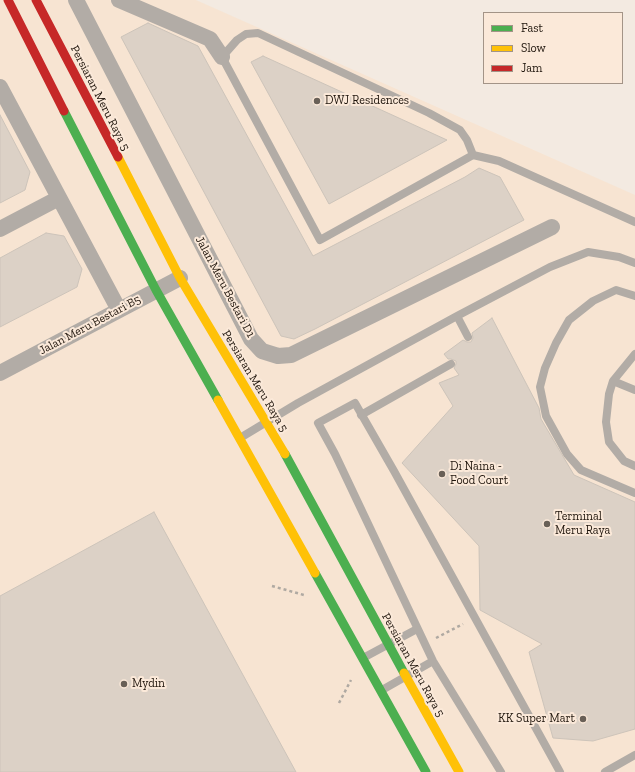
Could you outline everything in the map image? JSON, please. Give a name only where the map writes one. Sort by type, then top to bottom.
[{"type":"street","points":[[8,0],[156,290],[426,772]]},
{"type":"street","name":"Persiaran Meru Raya 5","points":[[36,0],[180,278],[267,422],[459,772]]},
{"type":"street","name":"Jalan Meru Bestari D1","points":[[76,0],[248,332],[262,352],[278,356],[291,355],[552,227]]},
{"type":"street","points":[[119,0],[210,40],[222,57]]},
{"type":"street","points":[[0,87],[119,310]]},
{"type":"street","points":[[0,229],[59,198]]},
{"type":"street","name":"Jalan Meru Bestari B5","points":[[0,373],[180,278]]},
{"type":"lane","points":[[473,155],[468,140],[460,130],[429,113],[258,33],[246,34],[237,40],[222,57],[320,240],[473,155],[499,161],[635,222]]},
{"type":"lane","points":[[239,438],[457,316],[550,267],[588,252],[619,256],[635,263]]},
{"type":"lane","points":[[635,296],[616,290],[593,301],[569,320],[556,343],[545,368],[540,387],[546,416],[568,454],[581,470],[635,493]]},
{"type":"lane","points":[[457,316],[468,337]]},
{"type":"lane","points":[[635,354],[613,381],[609,394],[606,422],[609,442],[624,461],[635,466]]},
{"type":"lane","points":[[361,415],[451,364]]},
{"type":"lane","points":[[613,381],[635,390]]},
{"type":"lane","points":[[501,772],[424,644],[335,454],[318,423],[355,403],[560,772]]},
{"type":"lane","points":[[362,659],[417,629]]},
{"type":"lane","points":[[380,691],[433,661]]},
{"type":"lane","points":[[605,772],[635,755]]},
{"type":"path","points":[[272,586],[308,596]]},
{"type":"path","points":[[424,644],[475,618]]},
{"type":"path","points":[[339,703],[352,678]]},
{"type":"shaded area","points":[[0,0],[196,0],[635,195],[635,772],[0,772]]},
{"type":"building","points":[[148,23],[198,46],[313,256],[465,177],[479,168],[500,177],[524,220],[315,329],[294,339],[281,336],[121,37]]},
{"type":"building","name":"DWJ Residences","points":[[263,56],[447,140],[329,204],[251,62]]},
{"type":"building","points":[[0,115],[30,172],[25,190],[0,203]]},
{"type":"building","points":[[46,233],[64,236],[82,269],[77,287],[0,327],[0,258]]},
{"type":"building","name":"Terminal Meru Raya","points":[[492,318],[539,408],[541,419],[574,475],[635,502],[635,729],[593,741],[553,738],[529,652],[542,644],[480,610],[479,546],[402,463],[453,406],[439,383],[459,375],[454,368],[456,361],[448,359],[444,354],[463,340],[471,342],[473,338],[472,333]]},
{"type":"building","name":"Mydin","points":[[154,512],[296,772],[0,772],[0,596]]},
{"type":"traffic: fast","points":[[64,111],[156,290],[218,400]]},
{"type":"traffic: fast","points":[[285,454],[404,673]]},
{"type":"traffic: fast","points":[[315,573],[426,772]]},
{"type":"traffic: slow","points":[[118,157],[180,278],[285,454]]},
{"type":"traffic: slow","points":[[218,400],[315,573]]},
{"type":"traffic: slow","points":[[404,673],[459,772]]},
{"type":"traffic: jam","points":[[8,0],[64,111]]},
{"type":"traffic: jam","points":[[36,0],[118,157]]},
{"type":"place","name":"DWJ Residences","points":[[317,101]]},
{"type":"place","name":"Di Naina - Food Court","points":[[442,474]]},
{"type":"place","name":"Terminal Meru Raya","points":[[547,524]]},
{"type":"place","name":"Mydin","points":[[124,684]]},
{"type":"place","name":"KK Super Mart","points":[[583,719]]}]
